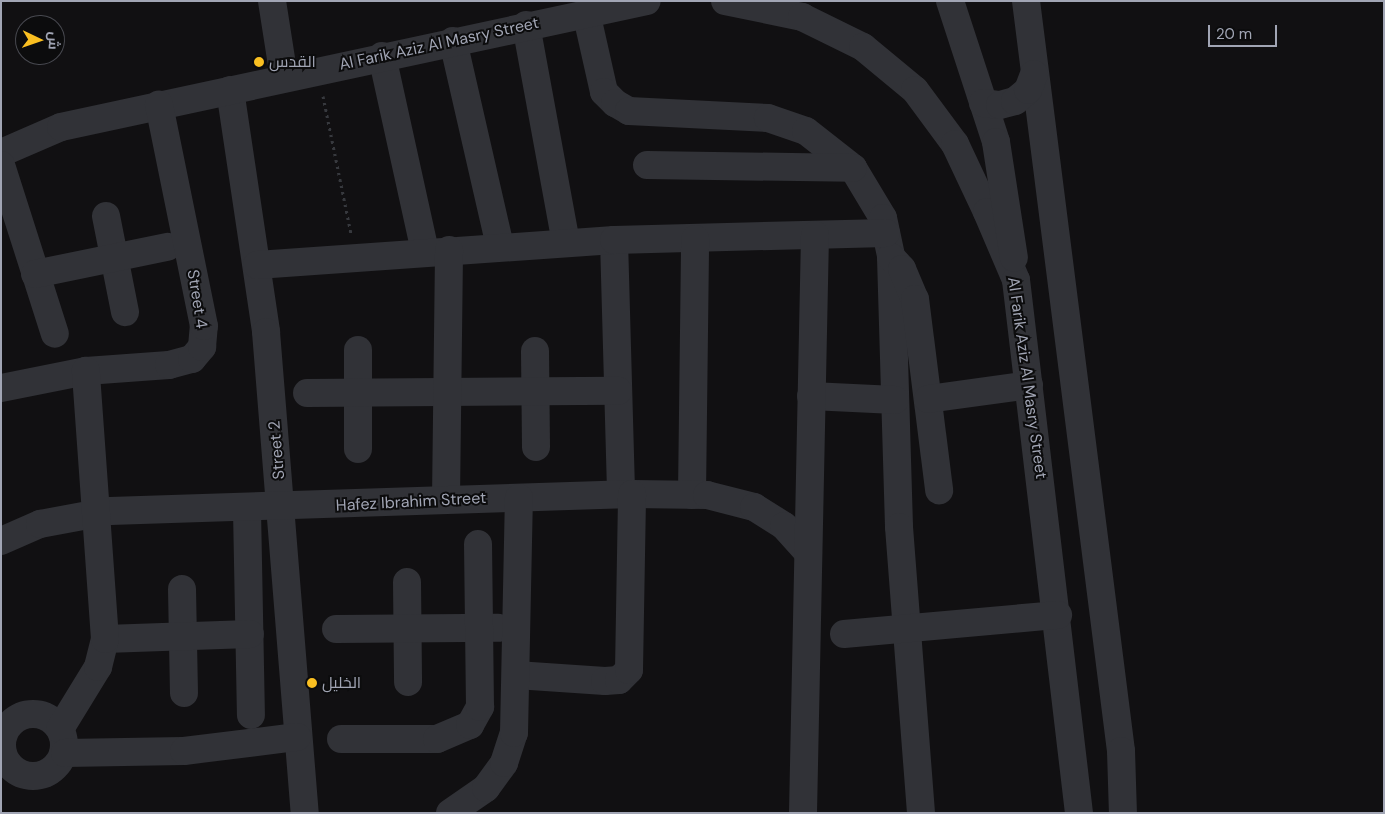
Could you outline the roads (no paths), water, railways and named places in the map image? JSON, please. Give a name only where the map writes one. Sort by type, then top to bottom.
[{"type":"street","points":[[272,1],[284,78]]},
{"type":"street","name":"Al Farik Aziz Al Masry Street","points":[[1,153],[61,127],[526,25],[604,5],[647,1]]},
{"type":"street","name":"Al Farik Aziz Al Masry Street","points":[[725,1],[802,17],[863,47],[915,90],[955,144],[1016,280],[1058,615],[1079,813]]},
{"type":"street","points":[[950,1],[1006,182],[1016,280]]},
{"type":"street","points":[[1026,1],[1120,742],[1123,813]]},
{"type":"street","points":[[1030,30],[1042,1]]},
{"type":"street","points":[[604,5],[604,92],[615,104],[629,112],[768,118],[806,131],[853,168],[866,183],[889,245],[906,276],[915,299],[939,490]]},
{"type":"street","points":[[526,25],[566,242]]},
{"type":"street","points":[[453,41],[500,246]]},
{"type":"street","points":[[382,56],[437,250],[448,392],[446,500]]},
{"type":"street","points":[[983,103],[1000,105],[1015,101],[1028,90],[1034,74]]},
{"type":"street","name":"Street 2","points":[[230,90],[257,265],[282,508],[297,737],[304,813]]},
{"type":"street","name":"Street 4","points":[[1,388],[86,371],[169,366],[192,359],[202,347],[204,326],[159,105]]},
{"type":"street","points":[[647,165],[853,168]]},
{"type":"street","points":[[1,166],[8,212],[36,274],[55,334]]},
{"type":"street","points":[[106,216],[125,312]]},
{"type":"street","points":[[257,265],[437,250],[614,240],[815,235],[889,245]]},
{"type":"street","points":[[804,813],[815,235]]},
{"type":"street","points":[[692,495],[695,239]]},
{"type":"street","points":[[516,675],[605,681],[619,680],[629,670],[626,494],[618,391],[614,240]]},
{"type":"street","points":[[889,245],[906,628],[921,813]]},
{"type":"street","points":[[36,274],[167,247]]},
{"type":"street","points":[[358,350],[358,448]]},
{"type":"street","points":[[535,351],[536,447]]},
{"type":"street","points":[[86,371],[105,639],[98,667],[62,741],[50,772],[38,777],[15,771],[2,750],[8,726],[28,714],[41,714],[62,741],[184,751],[297,737]]},
{"type":"street","points":[[928,399],[1029,385]]},
{"type":"street","points":[[307,393],[618,391]]},
{"type":"street","points":[[811,396],[895,400]]},
{"type":"street","name":"Hafez Ibrahim Street","points":[[1,541],[40,524],[97,512],[247,510],[446,500],[626,494],[692,495],[754,507],[784,526],[808,552]]},
{"type":"street","points":[[450,813],[486,788],[504,763],[514,733],[519,498]]},
{"type":"street","points":[[247,510],[251,715]]},
{"type":"street","points":[[341,739],[437,739],[470,725],[480,707],[478,544]]},
{"type":"street","points":[[407,582],[408,682]]},
{"type":"street","points":[[182,589],[184,693]]},
{"type":"street","points":[[844,634],[1058,615]]},
{"type":"street","points":[[336,630],[517,628]]},
{"type":"street","points":[[105,639],[250,634]]},
{"type":"place","name":"القدس","points":[[259,62]]},
{"type":"place","name":"الخليل","points":[[312,683]]}]
